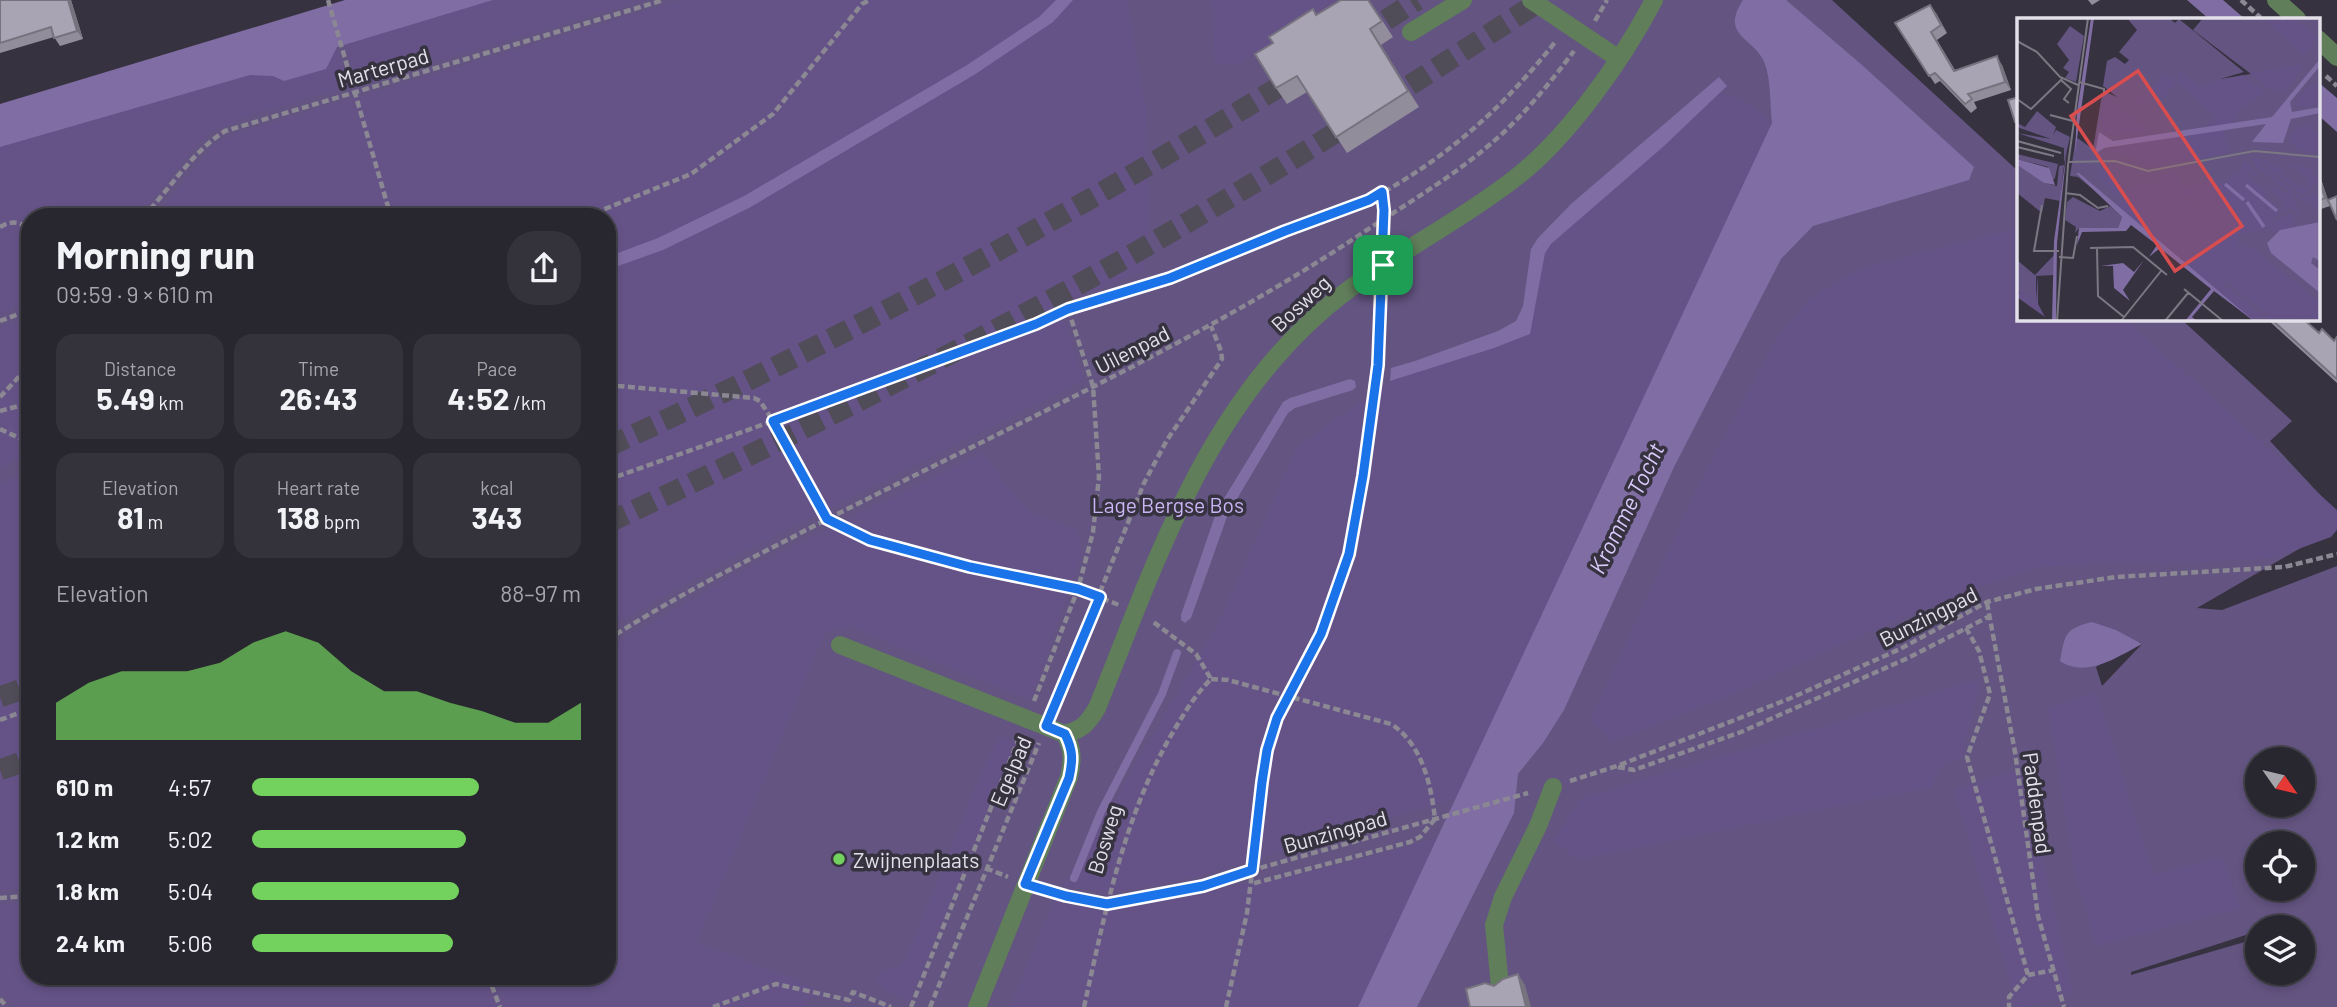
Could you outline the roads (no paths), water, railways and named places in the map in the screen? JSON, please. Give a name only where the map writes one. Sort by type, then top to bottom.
[{"type":"street","points":[[1411,32],[1463,0]]},
{"type":"street","points":[[1531,0],[1619,59]]},
{"type":"street","name":"Bosweg","points":[[1065,734],[1079,731],[1093,715],[1178,509],[1207,452],[1270,362],[1313,318],[1354,284],[1516,178],[1557,137],[1619,59],[1654,0]]},
{"type":"street","points":[[2276,0],[2296,18]]},
{"type":"street","points":[[2320,41],[2337,57]]},
{"type":"street","points":[[839,645],[1065,734],[1072,747],[1073,760],[1069,778],[977,1007]]},
{"type":"street","points":[[1500,986],[1494,925],[1503,897],[1538,826],[1553,786]]},
{"type":"water","points":[[345,0],[493,0],[337,47],[326,69],[284,81],[273,76],[250,75],[0,147],[0,104]]},
{"type":"water","points":[[1056,0],[1073,0],[1053,22],[974,75],[749,208],[663,250],[616,267],[616,254],[658,238],[744,196],[967,65],[1039,17]]},
{"type":"water","name":"Kromme Tocht","points":[[1743,0],[1786,0],[1974,167],[1969,180],[1813,226],[1781,259],[1674,467],[1564,710],[1543,743],[1518,774],[1514,813],[1417,1007],[1358,1007],[1772,123],[1765,64],[1741,36],[1735,22]]},
{"type":"water","points":[[2187,0],[2223,0],[2244,18],[2208,18]]},
{"type":"water","points":[[1719,77],[1727,86],[1664,146],[1551,244],[1545,253],[1530,334],[1390,381],[1391,368],[1498,331],[1516,321],[1523,306],[1531,249],[1538,238],[1571,204]]},
{"type":"water","points":[[2320,84],[2337,98],[2337,132],[2320,117]]},
{"type":"water","points":[[1350,379],[1355,381],[1356,387],[1353,390],[1295,408],[1288,413],[1228,514],[1191,618],[1185,623],[1181,620],[1181,615],[1217,510],[1283,402]]},
{"type":"water","points":[[2092,622],[2116,630],[2142,644],[2091,667],[2070,666],[2060,661],[2067,634],[2076,627]]},
{"type":"waterway","points":[[1074,878],[1101,812],[1162,694],[1177,653]]},
{"type":"tunnel","points":[[1360,37],[1417,0]]},
{"type":"tunnel","points":[[1384,102],[1542,0]]},
{"type":"tunnel","points":[[616,443],[785,362],[960,271],[1131,175],[1300,74]]},
{"type":"tunnel","points":[[616,519],[799,431],[989,333],[1175,230],[1357,119]]},
{"type":"tunnel","points":[[0,697],[21,689]]},
{"type":"tunnel","points":[[0,770],[21,762]]},
{"type":"place","name":"Zwijnenplaats","points":[[839,859]]},
{"type":"park label","name":"Lage Bergse Bos","points":[[1168,504]]}]
